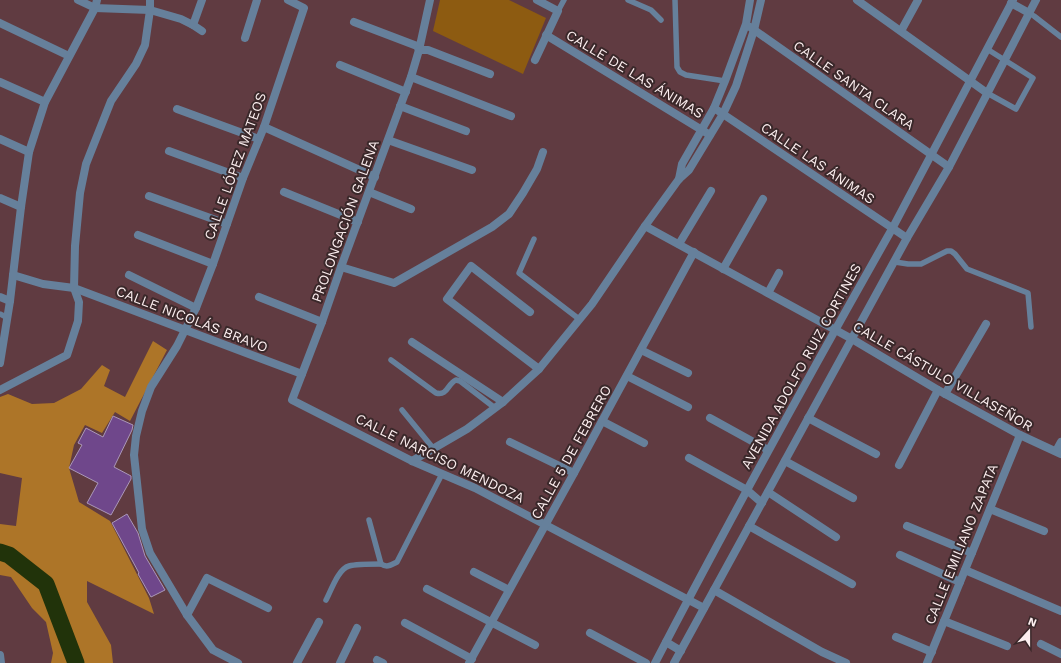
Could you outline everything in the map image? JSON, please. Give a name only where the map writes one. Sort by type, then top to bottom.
[{"type":"street","points":[[78,0],[96,4],[150,10],[181,19],[202,31]]},
{"type":"street","points":[[0,390],[67,355],[78,321],[79,302],[74,288],[75,246],[80,193],[86,164],[111,101],[136,64],[144,45],[150,10],[150,0]]},
{"type":"street","points":[[193,25],[202,0]]},
{"type":"street","points":[[246,38],[257,0]]},
{"type":"street","name":"CALLE LÓPEZ MATEOS","points":[[238,663],[213,650],[187,615],[150,553],[142,529],[134,455],[136,436],[142,411],[151,387],[177,346],[196,308],[243,178],[264,128],[304,8],[288,0]]},
{"type":"street","name":"PROLONGACIÓN GALENA","points":[[292,400],[406,92],[420,50],[430,0]]},
{"type":"street","name":"CALLE DE LAS ÁNIMAS","points":[[535,60],[558,11],[537,0]]},
{"type":"street","points":[[679,179],[682,164],[714,108],[725,82],[746,24],[750,0]]},
{"type":"street","points":[[412,461],[467,429],[503,402],[539,369],[592,304],[645,226],[679,179],[688,170],[723,114],[736,86],[754,30],[761,0]]},
{"type":"street","points":[[857,0],[987,93]]},
{"type":"street","points":[[901,31],[918,0]]},
{"type":"street","points":[[674,663],[907,238],[948,167],[1036,0]]},
{"type":"street","points":[[1012,2],[1029,14]]},
{"type":"street","name":"AVENIDA ADOLFO RUIZ CORTINES","points":[[655,663],[687,599],[768,450],[892,229],[1012,2]]},
{"type":"street","points":[[0,363],[3,331],[8,318],[20,207],[29,152],[45,102],[96,4]]},
{"type":"street","points":[[354,22],[417,46],[420,50],[428,50],[490,74]]},
{"type":"street","points":[[0,23],[69,56]]},
{"type":"street","name":"CALLE SANTA CLARA","points":[[746,24],[948,167]]},
{"type":"street","name":"CALLE DE LAS ÁNIMAS","points":[[546,35],[710,135]]},
{"type":"street","points":[[340,65],[406,92]]},
{"type":"street","points":[[411,77],[511,116]]},
{"type":"street","points":[[0,82],[45,102]]},
{"type":"street","points":[[400,106],[466,131]]},
{"type":"street","name":"CALLE LAS ÁNIMAS","points":[[714,108],[907,238]]},
{"type":"street","points":[[177,109],[259,139]]},
{"type":"street","points":[[264,128],[375,177]]},
{"type":"street","points":[[0,139],[29,152]]},
{"type":"street","points":[[388,140],[472,170]]},
{"type":"street","points":[[169,151],[243,178]]},
{"type":"street","points":[[342,267],[394,283],[407,276],[492,227],[509,214],[523,194],[537,169],[543,152]]},
{"type":"street","points":[[679,244],[711,191]]},
{"type":"street","points":[[284,192],[358,222]]},
{"type":"street","points":[[369,192],[411,209]]},
{"type":"street","points":[[149,196],[227,224]]},
{"type":"street","points":[[0,198],[20,207]]},
{"type":"street","points":[[723,269],[763,199]]},
{"type":"street","name":"CALLE CÁSTULO VILLASEÑOR","points":[[645,226],[852,339],[942,392],[1020,435],[1058,452]]},
{"type":"street","points":[[138,235],[213,264]]},
{"type":"street","name":"CALLE 5 DE FEBRERO","points":[[470,661],[546,525],[694,252]]},
{"type":"street","points":[[530,312],[471,266],[447,299],[539,369]]},
{"type":"street","points":[[768,293],[779,273]]},
{"type":"street","name":"CALLE NICOLÁS BRAVO","points":[[13,275],[43,284],[74,288],[302,374]]},
{"type":"street","points":[[128,275],[196,308]]},
{"type":"street","points":[[0,296],[10,301]]},
{"type":"street","points":[[259,297],[322,322]]},
{"type":"street","points":[[899,465],[942,392],[986,324]]},
{"type":"street","points":[[412,342],[503,402]]},
{"type":"street","points":[[641,350],[688,374]]},
{"type":"street","points":[[627,376],[688,406]]},
{"type":"street","name":"CALLE NARCISO MENDOZA","points":[[292,400],[412,461],[475,488],[704,608]]},
{"type":"street","points":[[710,418],[768,450]]},
{"type":"street","points":[[808,418],[876,454]]},
{"type":"street","points":[[602,421],[644,443]]},
{"type":"street","name":"CALLE EMILIANO ZAPATA","points":[[927,663],[944,621],[957,581],[965,570],[1020,435]]},
{"type":"street","points":[[510,442],[574,473]]},
{"type":"street","points":[[1058,452],[1061,442]]},
{"type":"street","points":[[689,458],[747,490],[762,503]]},
{"type":"street","points":[[785,461],[853,498]]},
{"type":"street","points":[[768,492],[836,537]]},
{"type":"street","points":[[990,509],[1044,531]]},
{"type":"street","points":[[749,526],[852,584]]},
{"type":"street","points":[[907,526],[972,553]]},
{"type":"street","points":[[900,555],[957,581]]},
{"type":"street","points":[[965,570],[1061,611]]},
{"type":"street","points":[[474,572],[509,590]]},
{"type":"street","points":[[187,615],[207,578],[268,608]]},
{"type":"street","points":[[427,589],[535,644]]},
{"type":"street","points":[[714,590],[822,652],[846,663]]},
{"type":"street","points":[[944,621],[1007,646]]},
{"type":"street","points":[[297,663],[319,622]]},
{"type":"street","points":[[405,623],[470,661]]},
{"type":"street","points":[[340,663],[357,628]]},
{"type":"street","points":[[590,633],[646,663]]},
{"type":"street","points":[[896,637],[932,652]]},
{"type":"street","points":[[666,642],[681,650]]},
{"type":"street","points":[[1041,644],[1061,654]]},
{"type":"street","points":[[0,655],[1,663]]},
{"type":"lane","points":[[558,11],[564,0]]},
{"type":"lane","points":[[628,0],[651,10],[661,20]]},
{"type":"lane","points":[[675,0],[677,67],[680,72],[686,75],[725,82]]},
{"type":"lane","points":[[1029,14],[1061,37]]},
{"type":"lane","points":[[987,50],[1033,78],[1016,109],[987,93]]},
{"type":"lane","points":[[534,239],[519,273],[579,319]]},
{"type":"lane","points":[[895,262],[921,264],[947,251],[951,251],[967,269],[1028,294],[1030,327]]},
{"type":"lane","points":[[0,314],[8,318]]},
{"type":"lane","points":[[391,360],[436,393],[444,393],[452,381],[460,381],[496,408]]},
{"type":"lane","points":[[402,410],[433,448]]},
{"type":"lane","points":[[326,600],[336,578],[343,569],[348,566],[381,564],[389,566],[397,562],[442,474]]},
{"type":"lane","points":[[369,520],[381,564]]},
{"type":"shaded area","points":[[440,0],[509,0],[546,18],[523,74],[433,31]]},
{"type":"shaded area","points":[[153,341],[167,350],[130,421],[115,412],[102,433],[85,425],[74,445],[69,468],[79,502],[110,521],[149,598],[154,614],[87,581],[87,602],[111,645],[113,663],[51,663],[53,653],[46,622],[32,608],[11,577],[0,575],[0,524],[16,526],[22,478],[0,473],[0,397],[8,394],[32,404],[54,403],[81,389],[102,365],[110,370],[104,386],[125,397]]},
{"type":"building","points":[[113,416],[133,425],[114,467],[131,476],[131,479],[111,515],[87,503],[98,483],[69,468],[82,445],[78,443],[86,428],[103,437]]},
{"type":"building","points":[[127,514],[138,533],[145,556],[165,590],[151,597],[112,523]]},
{"type":"waterway","points":[[0,552],[9,555],[46,584],[76,663]]}]
